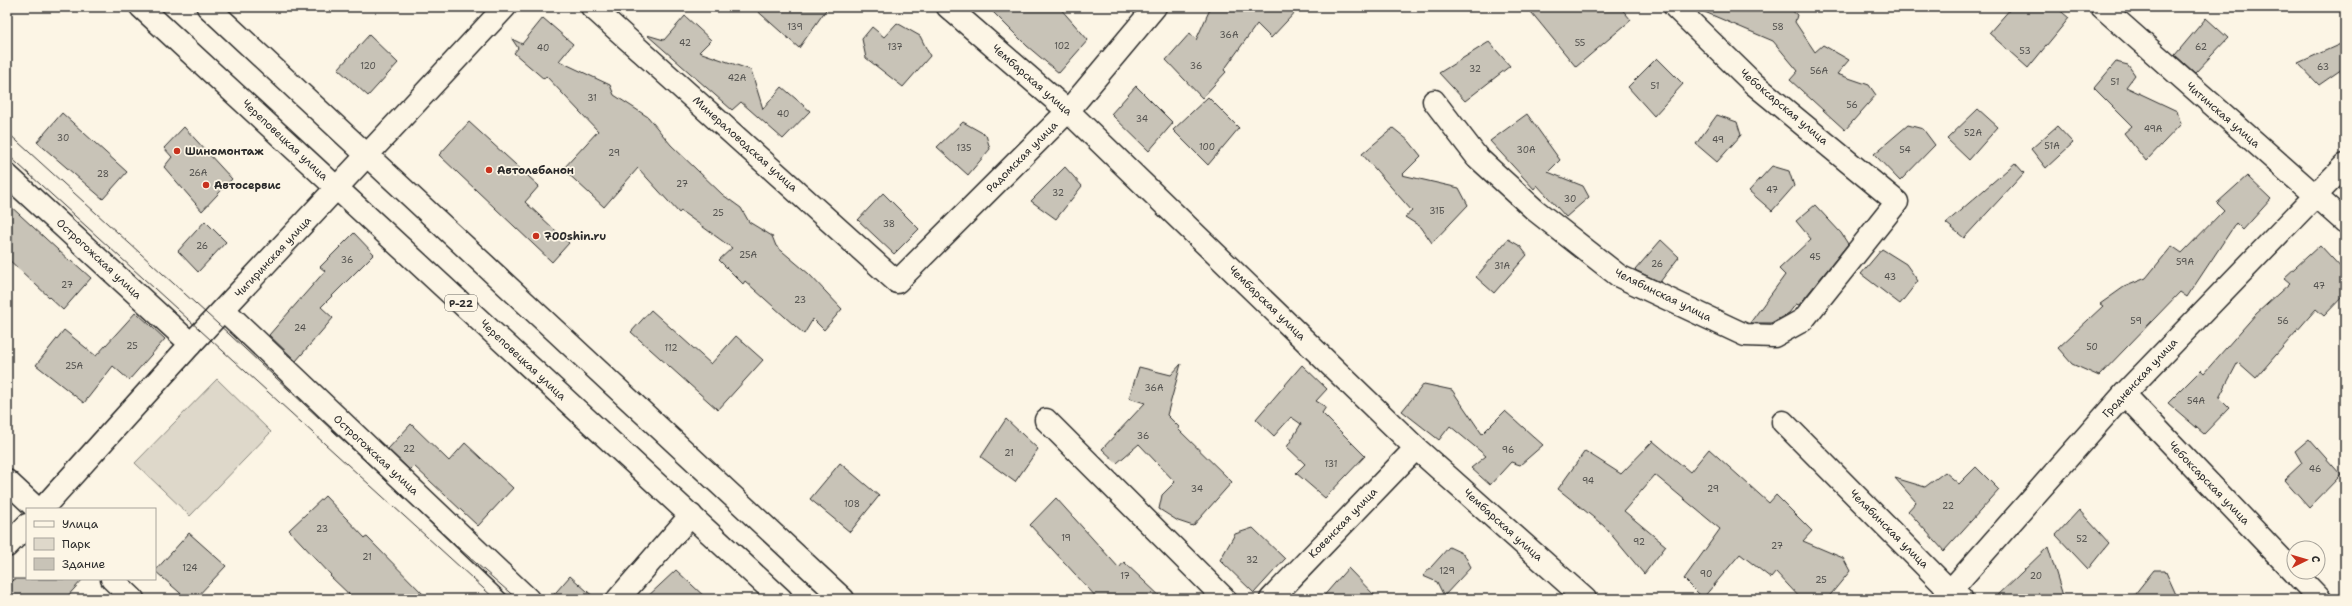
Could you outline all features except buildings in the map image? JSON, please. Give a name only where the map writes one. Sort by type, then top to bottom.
[{"type":"main road","name":"Череповецкая улица","points":[[141,7],[781,599]]},
{"type":"main road","points":[[208,7],[368,154],[843,599]]},
{"type":"main road","name":"Чигиринская улица","points":[[43,508],[191,344],[505,7]]},
{"type":"main road","name":"Минераловодская улица","points":[[592,7],[897,282]]},
{"type":"main road","name":"Чембарская улица","points":[[948,7],[1068,111],[1416,448],[1585,599]]},
{"type":"main road","name":"Радомская улица","points":[[897,282],[1068,111],[1155,7]]},
{"type":"main road","name":"Чебоксарская улица","points":[[1674,7],[1754,84],[1897,202]]},
{"type":"main road","name":"Читинская улица","points":[[2102,7],[2164,64],[2316,195],[2345,222]]},
{"type":"main road","name":"Челябинская улица","points":[[1434,100],[1477,157],[1535,210],[1619,276],[1745,335],[1774,336],[1803,320],[1897,202]]},
{"type":"main road","name":"Гродненская улица","points":[[1952,596],[2124,394],[2345,165]]},
{"type":"main road","name":"Острогожская улица","points":[[7,175],[191,344]]},
{"type":"main road","name":"Острогожская улица","points":[[224,310],[528,599]]},
{"type":"main road","name":"Чебоксарская улица","points":[[2124,394],[2286,564]]},
{"type":"main road","points":[[1046,420],[1225,599]]},
{"type":"main road","name":"Челябинская улица","points":[[1783,422],[1952,596]]},
{"type":"main road","name":"Ковенская улица","points":[[1271,599],[1416,448]]},
{"type":"main road","points":[[7,481],[36,508]]},
{"type":"main road","points":[[618,599],[691,516]]},
{"type":"main road","points":[[7,546],[26,526]]},
{"type":"main road","points":[[113,580],[133,599]]},
{"type":"main road","name":"Чебоксарская улица","points":[[2302,580],[2320,599]]},
{"type":"green space","points":[[217,379],[271,432],[190,516],[135,463]]},
{"type":"tram line","points":[[7,132],[229,334],[453,543],[517,599]]},
{"type":"tram line","points":[[7,154],[495,599]]},
{"type":"place","name":"Шиномонтаж","points":[[177,151]]},
{"type":"place","name":"Автолебанон","points":[[489,170]]},
{"type":"place","name":"Автосервис","points":[[206,185]]},
{"type":"place","name":"700shin.ru","points":[[536,236]]}]
